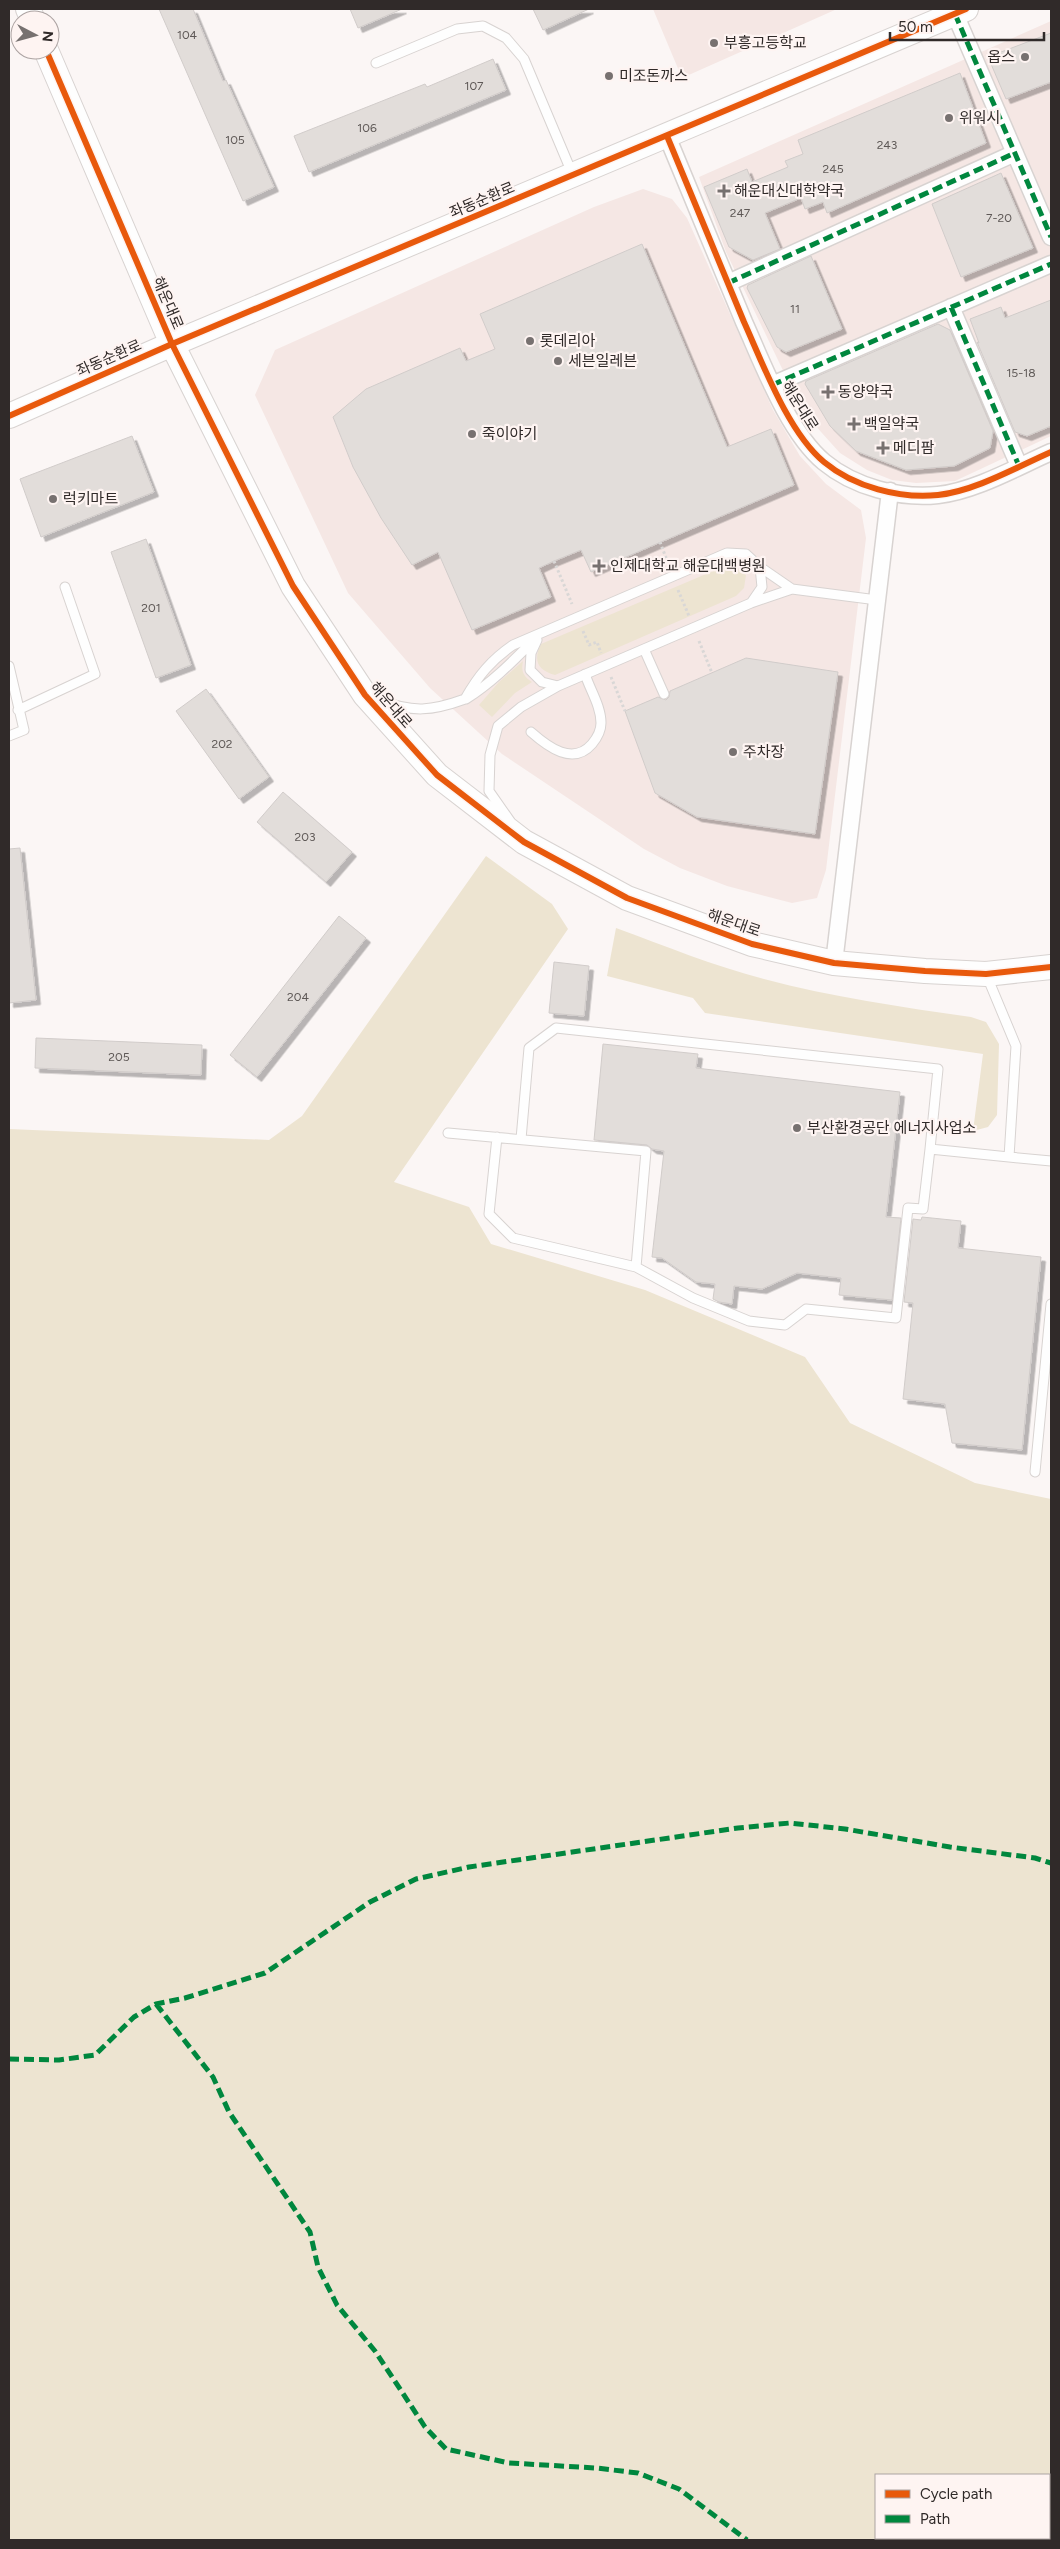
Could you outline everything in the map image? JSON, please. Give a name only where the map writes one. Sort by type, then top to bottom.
[{"type":"main road","name":"좌동순환로","points":[[9,416],[172,344],[960,11]]},
{"type":"main road","name":"해운대로","points":[[50,60],[172,344],[293,586],[365,696],[437,775],[524,842],[627,898],[752,944],[834,963],[986,974],[1051,967]]},
{"type":"street","points":[[960,11],[1015,153],[1051,237]]},
{"type":"street","name":"해운대로","points":[[667,136],[772,385],[799,432],[824,462],[862,484],[890,491],[938,495],[979,484],[1051,452]]},
{"type":"street","points":[[728,283],[1015,153]]},
{"type":"street","name":"해운대로","points":[[772,385],[1051,264]]},
{"type":"street","points":[[951,307],[1019,466]]},
{"type":"street","points":[[834,963],[890,491]]},
{"type":"lane","points":[[376,63],[457,29],[483,26],[506,38],[524,58],[573,176]]},
{"type":"lane","points":[[466,699],[478,677],[494,658],[513,645],[727,553],[746,554],[760,567],[792,589]]},
{"type":"lane","points":[[751,603],[762,587],[760,567]]},
{"type":"lane","points":[[18,710],[95,674],[65,588]]},
{"type":"lane","points":[[524,842],[489,791],[490,755],[498,726],[521,707],[558,686],[693,627],[751,603],[792,589],[878,600]]},
{"type":"lane","points":[[365,696],[400,708],[437,709],[466,699],[501,673],[539,635]]},
{"type":"lane","points":[[539,635],[531,653],[530,670],[542,682],[558,686]]},
{"type":"lane","points":[[644,649],[664,694]]},
{"type":"lane","points":[[9,666],[24,730],[9,736]]},
{"type":"lane","points":[[532,732],[559,752],[572,755],[586,750],[598,737],[601,722],[598,706],[586,674]]},
{"type":"lane","points":[[986,974],[1016,1046],[1009,1157]]},
{"type":"lane","points":[[497,1138],[489,1214],[513,1238],[636,1267],[693,1298],[749,1321],[785,1325],[806,1309],[896,1318],[908,1208],[923,1209],[938,1069],[556,1028],[529,1048],[520,1139]]},
{"type":"lane","points":[[448,1133],[646,1151],[636,1267]]},
{"type":"lane","points":[[930,1149],[1051,1161]]},
{"type":"lane","points":[[1035,1472],[1051,1304]]},
{"type":"path","points":[[660,542],[712,673]]},
{"type":"path","points":[[554,561],[589,645],[597,642],[626,711]]},
{"type":"shaded area","name":"부흥고등학교","points":[[653,9],[837,9],[682,78]]},
{"type":"shaded area","points":[[1051,21],[1051,436],[955,481],[916,483],[892,480],[867,470],[840,453],[803,412],[726,252],[699,177]]},
{"type":"shaded area","name":"인제대학교 해운대백병원","points":[[643,189],[672,199],[687,218],[773,410],[800,456],[826,484],[861,510],[866,538],[826,870],[817,898],[792,903],[727,886],[680,868],[644,849],[502,754],[430,688],[348,593],[255,395],[275,350],[594,207]]},
{"type":"shaded area","points":[[725,566],[736,567],[746,575],[744,588],[736,596],[555,675],[544,670],[538,664],[537,655],[541,644]]},
{"type":"shaded area","points":[[523,661],[523,673],[532,682],[515,693],[492,717],[479,705],[499,682]]},
{"type":"shaded area","points":[[486,856],[552,904],[568,929],[394,1182],[469,1207],[491,1244],[645,1290],[805,1357],[850,1423],[975,1483],[1051,1499],[1051,2540],[9,2540],[9,1129],[269,1140],[302,1116]]},
{"type":"shaded area","points":[[616,928],[708,962],[764,979],[841,996],[971,1017],[986,1022],[999,1044],[997,1115],[988,1127],[973,1131],[983,1054],[705,1013],[693,998],[607,976]]},
{"type":"building","points":[[159,9],[193,9],[223,81],[226,80],[274,187],[243,201]]},
{"type":"building","points":[[350,9],[402,9],[358,28]]},
{"type":"building","points":[[533,9],[589,9],[543,30]]},
{"type":"building","points":[[1051,33],[1051,82],[1006,99],[988,57]]},
{"type":"building","points":[[493,59],[506,90],[309,172],[294,136],[425,84],[427,87]]},
{"type":"building","points":[[960,73],[986,143],[827,213],[823,202],[805,209],[801,198],[765,213],[780,249],[753,260],[729,247],[704,187],[747,169],[752,182],[788,167],[785,161],[803,154],[798,140]]},
{"type":"building","points":[[1001,173],[1033,248],[961,277],[932,204]]},
{"type":"building","points":[[642,244],[727,447],[771,429],[794,485],[591,572],[581,550],[554,561],[539,568],[551,597],[472,630],[438,552],[412,565],[381,518],[353,467],[333,417],[366,389],[460,348],[466,361],[495,349],[480,314]]},
{"type":"building","points":[[811,256],[842,329],[786,352],[777,347],[747,288],[748,285]]},
{"type":"building","points":[[1051,300],[1051,426],[1027,436],[1015,432],[977,342],[979,343],[970,319],[1001,307],[1005,318]]},
{"type":"building","points":[[938,324],[950,330],[993,431],[990,448],[954,466],[906,470],[856,451],[830,426],[805,384],[806,381]]},
{"type":"building","points":[[132,436],[154,492],[41,537],[20,479]]},
{"type":"building","points":[[146,539],[191,665],[156,678],[111,552]]},
{"type":"building","name":"주차장","points":[[746,658],[838,672],[815,834],[697,817],[655,793],[625,711],[658,697],[666,700],[669,697],[670,691]]},
{"type":"building","points":[[206,689],[269,777],[239,799],[176,711]]},
{"type":"building","points":[[283,792],[352,852],[326,882],[257,822]]},
{"type":"building","points":[[20,848],[36,1000],[9,1003],[9,849]]},
{"type":"building","points":[[339,916],[366,938],[257,1077],[230,1055]]},
{"type":"building","points":[[554,962],[589,966],[584,1016],[549,1013]]},
{"type":"building","points":[[36,1038],[202,1045],[201,1075],[35,1068]]},
{"type":"building","points":[[603,1044],[698,1054],[696,1068],[900,1092],[886,1217],[901,1218],[892,1300],[839,1295],[841,1278],[797,1273],[762,1289],[734,1286],[732,1304],[719,1302],[713,1299],[715,1284],[696,1282],[662,1258],[652,1257],[664,1151],[652,1149],[647,1145],[594,1140]]},
{"type":"building","points":[[922,1217],[961,1221],[958,1248],[1041,1257],[1022,1450],[952,1443],[945,1404],[903,1399],[913,1303],[904,1302],[913,1219],[921,1220]]},
{"type":"marked path","points":[[955,14],[1051,237]]},
{"type":"marked path","points":[[728,283],[1015,153]]},
{"type":"marked path","points":[[772,385],[1051,264]]},
{"type":"marked path","points":[[951,307],[1019,466]]},
{"type":"marked path","points":[[9,2059],[59,2060],[95,2055],[134,2017],[156,2004],[185,1998],[265,1973],[370,1902],[416,1879],[469,1867],[738,1828],[790,1823],[845,1829],[950,1847],[1035,1858],[1051,1863]]},
{"type":"marked path","points":[[156,2004],[213,2077],[229,2112],[310,2232],[318,2267],[337,2305],[375,2351],[425,2427],[446,2449],[509,2463],[596,2468],[638,2473],[679,2489],[747,2540]]},
{"type":"cycle path","points":[[9,416],[172,344],[966,9]]},
{"type":"cycle path","points":[[50,60],[172,344],[293,586],[365,695],[437,775],[524,842],[627,898],[752,944],[834,963],[925,971],[986,974],[1051,967]]},
{"type":"cycle path","points":[[667,136],[768,377],[799,433],[824,462],[836,471],[863,484],[893,493],[923,496],[952,493],[981,484],[1051,452]]},
{"type":"place","name":"부흥고등학교","points":[[714,43]]},
{"type":"place","name":"옵스","points":[[1025,57]]},
{"type":"place","name":"미조돈까스","points":[[609,76]]},
{"type":"place","name":"위워시","points":[[949,118]]},
{"type":"place","name":"해운대신대학약국","points":[[724,191]]},
{"type":"place","name":"롯데리아","points":[[530,341]]},
{"type":"place","name":"세븐일레븐","points":[[558,361]]},
{"type":"place","name":"동양약국","points":[[828,392]]},
{"type":"place","name":"백일약국","points":[[854,424]]},
{"type":"place","name":"죽이야기","points":[[472,434]]},
{"type":"place","name":"메디팜","points":[[883,448]]},
{"type":"place","name":"럭키마트","points":[[53,499]]},
{"type":"place","name":"인제대학교 해운대백병원","points":[[599,566]]},
{"type":"place","name":"주차장","points":[[733,752]]},
{"type":"place","name":"부산환경공단 에너지사업소","points":[[797,1128]]}]
